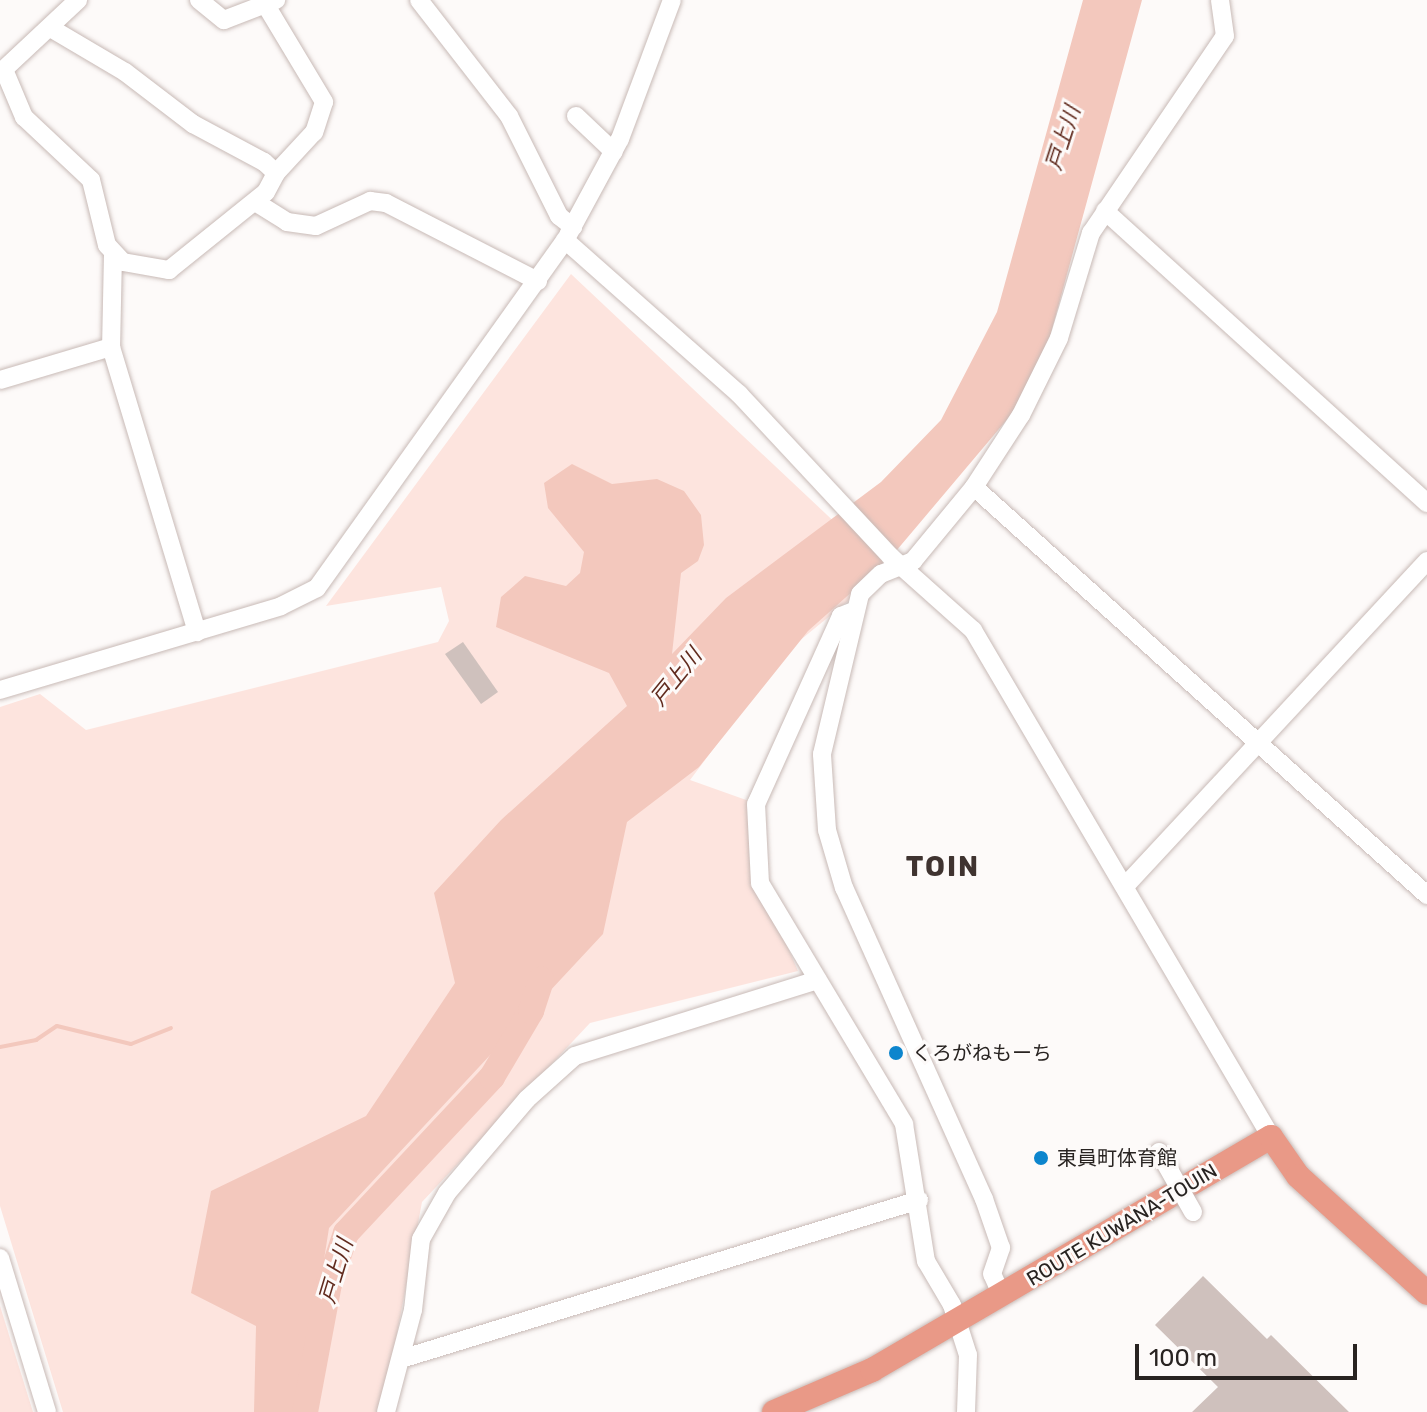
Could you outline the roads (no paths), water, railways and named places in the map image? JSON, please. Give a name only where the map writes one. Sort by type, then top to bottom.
[{"type":"main road","name":"ROUTE KUWANA-TOUIN","points":[[774,1412],[872,1370],[957,1323],[1271,1137]]},
{"type":"main road","points":[[1271,1137],[1298,1176],[1427,1293]]},
{"type":"street","points":[[78,0],[52,29],[2,72],[24,117],[91,180],[113,254],[111,347],[197,632]]},
{"type":"street","points":[[113,254],[147,270],[169,270],[204,237],[257,203],[276,173],[314,132],[324,102],[271,3],[224,20],[199,0]]},
{"type":"street","points":[[419,0],[509,116],[569,234],[718,374],[896,562],[973,630],[994,657],[1271,1137]]},
{"type":"street","points":[[0,690],[296,600],[327,579],[569,234],[614,152],[672,0]]},
{"type":"street","points":[[966,1412],[968,1355],[957,1323],[926,1261],[919,1200],[904,1124],[760,883],[756,804],[841,616],[851,612],[881,574],[896,562],[913,561],[974,487],[1046,364],[1091,233],[1225,36],[1220,0]]},
{"type":"street","points":[[52,29],[276,173]]},
{"type":"street","points":[[576,116],[614,152]]},
{"type":"street","points":[[257,203],[287,222],[316,226],[370,201],[386,203],[538,281]]},
{"type":"street","points":[[1105,211],[1427,503]]},
{"type":"street","points":[[0,380],[111,347]]},
{"type":"street","points":[[974,487],[1260,741],[1427,895]]},
{"type":"street","points":[[1127,884],[1427,561]]},
{"type":"street","points":[[851,612],[845,676],[822,754],[827,830],[871,959],[984,1199],[1001,1248],[992,1274],[1002,1296]]},
{"type":"street","points":[[386,1412],[401,1359],[421,1239],[447,1193],[527,1099],[575,1056],[817,980]]},
{"type":"street","points":[[1159,1152],[1193,1212]]},
{"type":"street","points":[[401,1359],[919,1200]]},
{"type":"street","points":[[0,1258],[47,1412]]},
{"type":"water","points":[[1083,0],[1142,0],[1037,384],[891,557],[808,631],[699,767],[627,822],[603,934],[329,1228],[300,1412],[254,1412],[256,1326],[191,1293],[211,1191],[366,1116],[455,983],[434,893],[501,820],[627,706],[609,673],[496,627],[501,597],[525,576],[566,586],[580,573],[584,552],[548,508],[544,483],[572,464],[612,484],[657,479],[684,491],[701,515],[704,545],[698,561],[681,573],[672,654],[726,598],[881,482],[941,420],[997,312]]},
{"type":"waterway","name":"戸上川","points":[[305,1412],[329,1284],[346,1233],[492,1077],[531,1011],[541,980]]},
{"type":"waterway","points":[[0,1047],[36,1040],[57,1026],[131,1044],[171,1028]]},
{"type":"place","name":"くろがねもーち","points":[[896,1053]]},
{"type":"place","name":"東員町体育館","points":[[1041,1158]]},
{"type":"district","name":"TOIN","points":[[943,867]]}]
